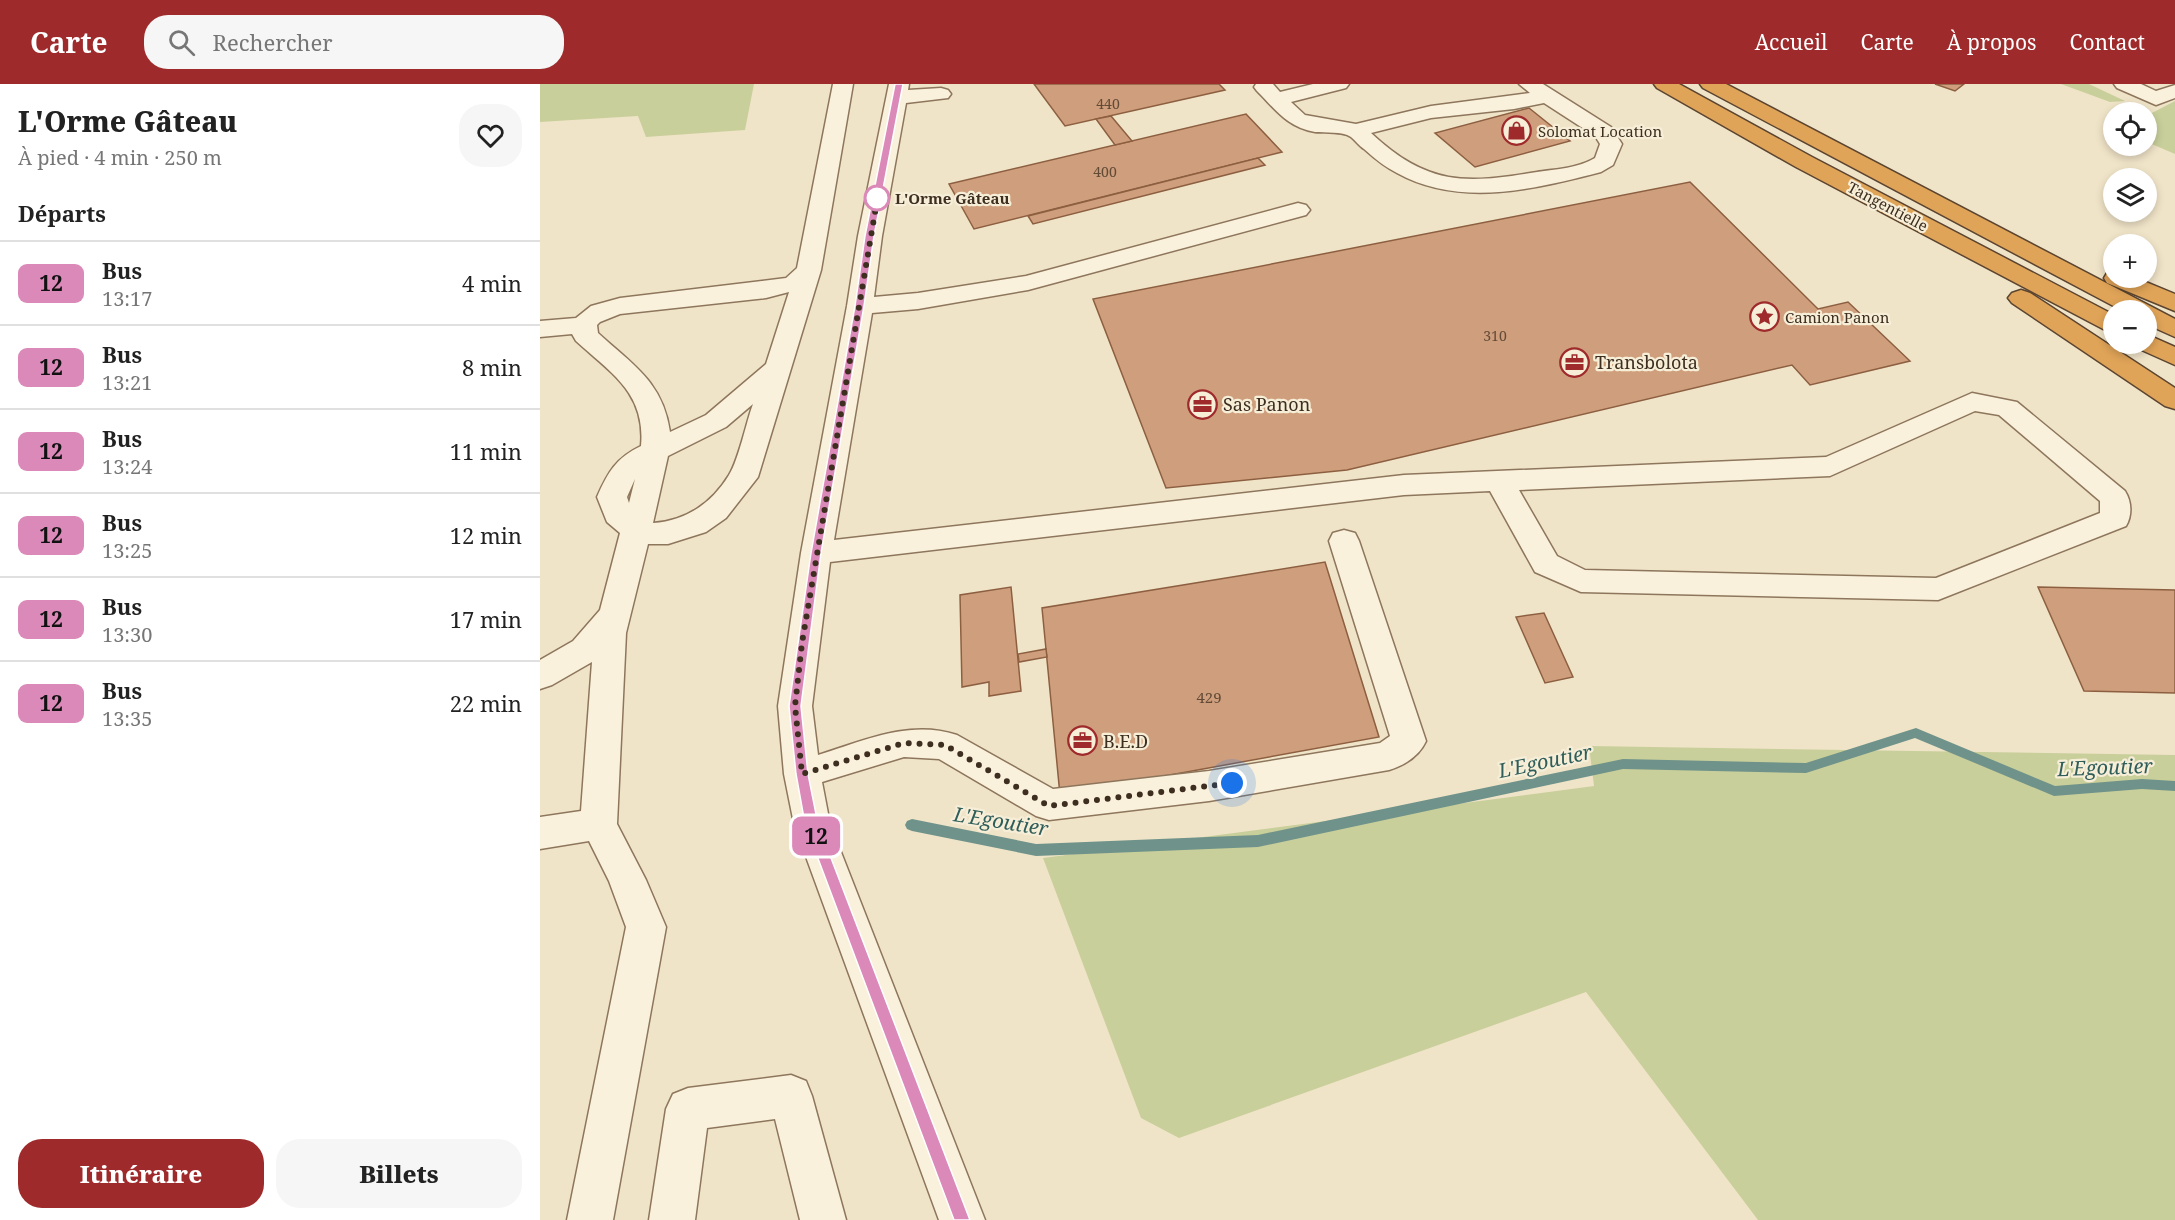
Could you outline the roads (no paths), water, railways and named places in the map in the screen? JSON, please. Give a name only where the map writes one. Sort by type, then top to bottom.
[{"type":"highway","name":"Tangentielle","points":[[1664,84],[1804,162],[2103,319]]},
{"type":"highway","name":"Tangentielle","points":[[1710,84],[2120,300]]},
{"type":"highway","points":[[1716,84],[1810,128],[1967,208],[2103,271]]},
{"type":"highway","points":[[1804,162],[1892,224],[2018,295],[2175,400]]},
{"type":"highway","points":[[2140,288],[2175,303]]},
{"type":"highway","points":[[2157,320],[2175,329]]},
{"type":"highway","points":[[2157,348],[2175,357]]},
{"type":"street","points":[[637,531],[650,534],[668,533],[695,525],[715,511],[743,477],[809,270],[843,84]]},
{"type":"street","points":[[1268,92],[1339,84]]},
{"type":"street","points":[[1356,130],[1377,151],[1403,168],[1435,182],[1458,186],[1478,187],[1584,170],[1602,164],[1611,144],[1603,132],[1529,84]]},
{"type":"street","points":[[2124,84],[2156,99],[2175,91]]},
{"type":"street","points":[[941,94],[898,90],[870,236],[860,306],[816,553],[795,706],[802,774],[812,824],[962,1220]]},
{"type":"street","points":[[1268,92],[1297,120],[1313,125],[1356,130],[1431,112],[1514,103],[1547,96]]},
{"type":"street","points":[[860,306],[918,301],[1028,283],[1298,210]]},
{"type":"street","points":[[590,1220],[646,927],[627,880],[599,824],[610,633],[637,531],[655,451],[656,433],[653,411],[644,392],[629,375],[585,335],[584,325],[587,319],[601,311],[620,306],[766,290],[794,284],[809,270]]},
{"type":"street","points":[[540,329],[584,325]]},
{"type":"street","points":[[655,451],[716,421],[778,367]]},
{"type":"street","points":[[816,553],[1404,485],[1830,466],[1972,402],[2007,408],[2115,498],[2115,519],[1938,589],[1581,581],[1546,564],[1499,481]]},
{"type":"street","points":[[802,774],[904,743],[945,745],[1049,806],[1209,786],[1389,756],[1409,741],[1344,541]]},
{"type":"street","points":[[540,676],[585,650],[615,612]]},
{"type":"street","points":[[540,833],[599,824]]},
{"type":"street","points":[[672,1220],[688,1109],[791,1096],[823,1220]]},
{"type":"waterway","name":"L'Egoutier","points":[[912,825],[1036,850],[1258,841],[1623,764],[1806,768],[1916,733],[2054,791],[2142,784],[2175,786]]},
{"type":"place","name":"Solomat Location","points":[[1517,131]]},
{"type":"place","name":"L'Orme Gâteau","points":[[877,198]]},
{"type":"place","name":"Camion Panon","points":[[1764,317]]},
{"type":"place","name":"Transbolota","points":[[1574,362]]},
{"type":"place","name":"Sas Panon","points":[[1202,404]]},
{"type":"place","name":"B.E.D","points":[[1082,741]]}]
